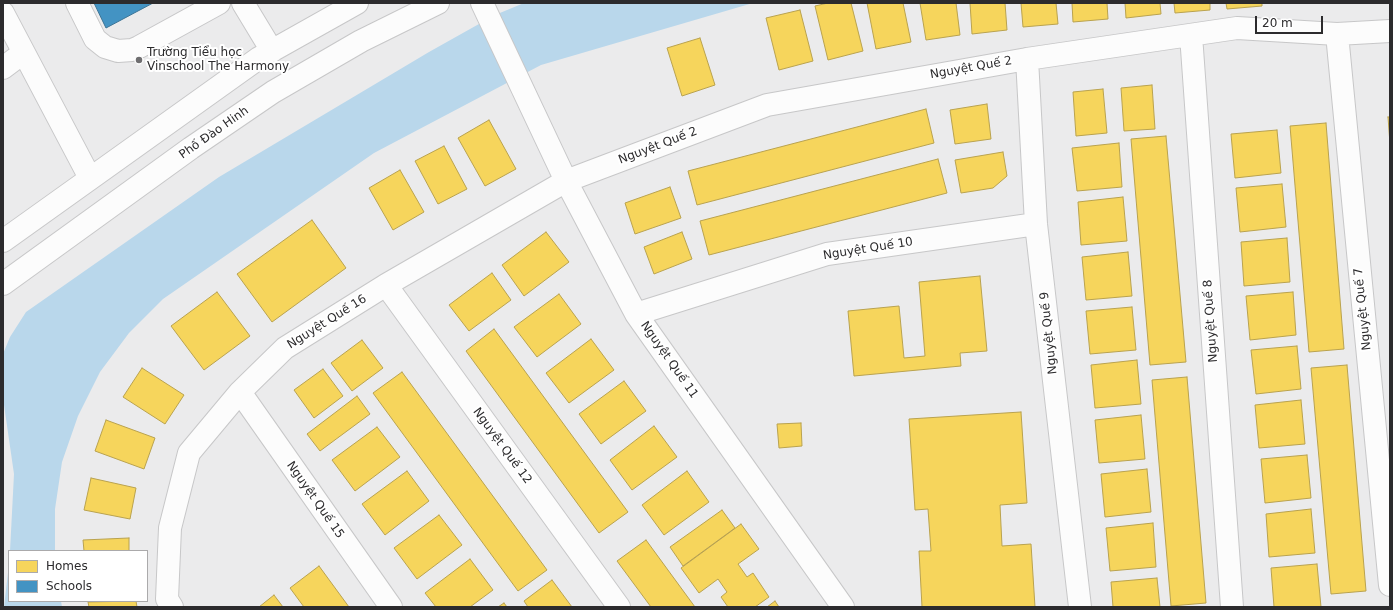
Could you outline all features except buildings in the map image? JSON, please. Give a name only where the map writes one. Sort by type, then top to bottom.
[{"type":"street","points":[[77,3],[95,39],[105,47],[118,51],[132,50],[139,47],[219,3]]},
{"type":"street","points":[[243,3],[272,51]]},
{"type":"street","points":[[3,241],[217,87],[272,51],[357,3]]},
{"type":"street","name":"Phố Đào Hinh","points":[[3,284],[191,148],[272,92],[354,45],[438,3]]},
{"type":"street","name":"Nguyệt Quế 11","points":[[482,4],[527,95],[566,181],[636,314],[842,607]]},
{"type":"street","points":[[3,13],[90,178]]},
{"type":"street","name":"Nguyệt Quế 2","points":[[566,181],[767,105],[1027,59],[1237,28],[1337,34],[1390,31]]},
{"type":"street","name":"Nguyệt Quế 7","points":[[1337,34],[1390,585]]},
{"type":"street","name":"Nguyệt Quế 8","points":[[1190,35],[1232,607]]},
{"type":"street","points":[[3,68],[24,53]]},
{"type":"street","name":"Nguyệt Quế 9","points":[[1027,59],[1036,224],[1080,607]]},
{"type":"street","name":"Nguyệt Quế 16","points":[[172,607],[167,599],[170,528],[189,453],[240,392],[285,348],[386,285],[566,181]]},
{"type":"street","name":"Nguyệt Quế 10","points":[[636,314],[827,254],[1036,224]]},
{"type":"street","name":"Nguyệt Quế 12","points":[[386,285],[619,607]]},
{"type":"street","name":"Nguyệt Quế 15","points":[[240,392],[391,607]]},
{"type":"water","points":[[524,3],[753,3],[541,65],[374,153],[163,299],[129,333],[100,372],[78,416],[62,462],[55,509],[55,550],[10,550],[14,474],[3,398],[3,354],[10,337],[26,312],[219,177],[429,52],[495,15]]},
{"type":"water","points":[[8,573],[8,602],[61,602],[62,607],[4,607]]},
{"type":"place","name":"Trường Tiểu học Vinschool The Harmony","points":[[139,60]]}]
